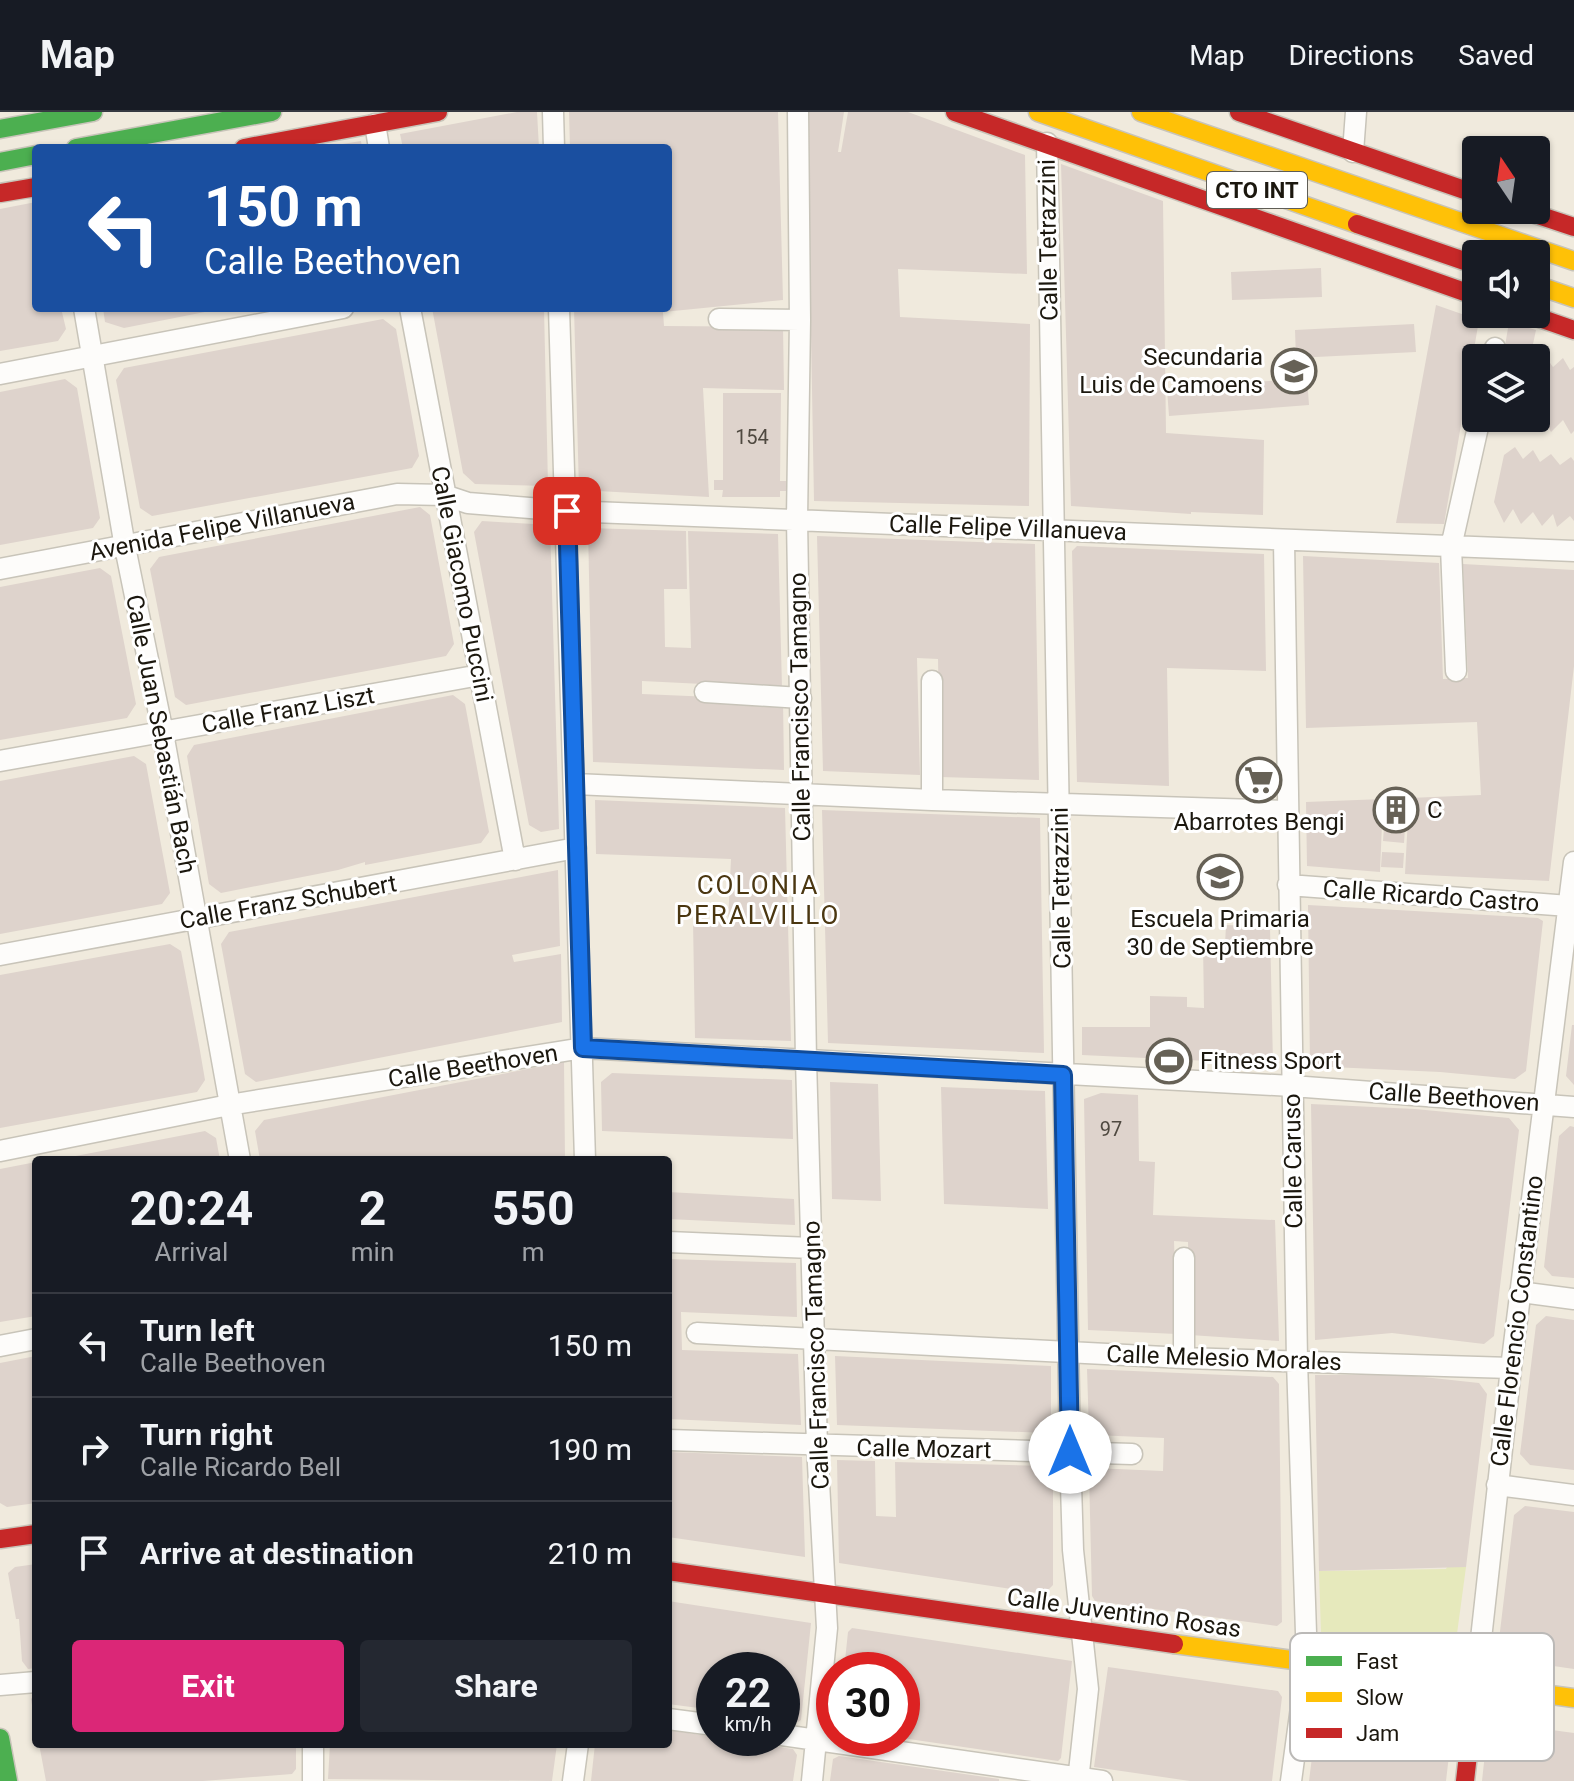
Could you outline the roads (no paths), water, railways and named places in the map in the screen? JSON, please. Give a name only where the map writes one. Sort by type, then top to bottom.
[{"type":"main road","points":[[0,129],[93,112]]},
{"type":"main road","points":[[98,144],[272,112]]},
{"type":"main road","points":[[266,144],[438,112]]},
{"type":"main road","name":"CTO INT","points":[[955,112],[1462,291]]},
{"type":"main road","name":"CTO INT","points":[[1038,112],[1462,260]]},
{"type":"main road","name":"CTO INT","points":[[1141,112],[1574,261]]},
{"type":"main road","points":[[1166,112],[1183,127]]},
{"type":"main road","name":"CTO INT","points":[[1239,112],[1462,189]]},
{"type":"main road","points":[[0,162],[32,156]]},
{"type":"main road","points":[[0,193],[32,188]]},
{"type":"main road","points":[[1550,219],[1574,227]]},
{"type":"main road","points":[[1528,224],[1574,241]]},
{"type":"main road","points":[[1550,290],[1574,298]]},
{"type":"main road","points":[[1550,311],[1574,317]]},
{"type":"main road","points":[[1550,322],[1574,330]]},
{"type":"main road","points":[[0,1539],[32,1535]]},
{"type":"main road","name":"Calle Juventino Rosas","points":[[672,1572],[1290,1661]]},
{"type":"main road","name":"Calle Juventino Rosas","points":[[1554,1695],[1574,1698]]},
{"type":"main road","points":[[0,1738],[8,1781]]},
{"type":"main road","name":"Calle Florencio Constantino","points":[[1465,1781],[1467,1761]]},
{"type":"street","points":[[553,112],[554,144]]},
{"type":"street","name":"Calle Francisco Tamagno","points":[[798,112],[800,320],[797,519],[801,794],[813,1340],[826,1595],[825,1652]]},
{"type":"street","points":[[1353,152],[1356,112]]},
{"type":"street","points":[[375,124],[378,144]]},
{"type":"street","name":"Calle Tetrazzini","points":[[1047,143],[1070,1452],[1073,1550],[1088,1689],[1078,1779]]},
{"type":"street","name":"Calle Juan Sebastián Bach","points":[[85,312],[125,547],[163,733],[239,1156]]},
{"type":"street","points":[[0,374],[323,312]]},
{"type":"street","name":"Calle Giacomo Puccini","points":[[411,312],[515,860]]},
{"type":"street","points":[[559,312],[585,1156]]},
{"type":"street","points":[[719,319],[800,320]]},
{"type":"street","points":[[1456,671],[1451,547],[1477,432]]},
{"type":"street","name":"Avenida Felipe Villanueva","points":[[0,569],[397,494],[444,495]]},
{"type":"street","name":"Calle Felipe Villanueva","points":[[444,495],[468,503],[567,511],[1574,551]]},
{"type":"street","name":"Calle Caruso","points":[[1284,541],[1297,1361],[1306,1633]]},
{"type":"street","name":"Calle Franz Liszt","points":[[0,761],[480,675]]},
{"type":"street","points":[[932,681],[932,800]]},
{"type":"street","points":[[705,692],[801,698]]},
{"type":"street","points":[[575,784],[932,800],[1288,811]]},
{"type":"street","name":"Calle Franz Schubert","points":[[0,955],[576,848]]},
{"type":"street","name":"Calle Florencio Constantino","points":[[1481,1633],[1574,862]]},
{"type":"street","name":"Calle Ricardo Castro","points":[[1288,885],[1571,907]]},
{"type":"street","name":"Calle Beethoven","points":[[0,1151],[229,1105],[583,1048],[1292,1086],[1574,1107]]},
{"type":"street","points":[[672,1242],[812,1248]]},
{"type":"street","points":[[1184,1258],[1184,1358]]},
{"type":"street","points":[[1520,1292],[1574,1299]]},
{"type":"street","name":"Calle Melesio Morales","points":[[697,1333],[1184,1358],[1511,1368]]},
{"type":"street","points":[[0,1346],[32,1340]]},
{"type":"street","name":"Calle Mozart","points":[[672,1440],[1132,1454]]},
{"type":"street","points":[[1497,1485],[1574,1495]]},
{"type":"street","points":[[0,1685],[32,1682]]},
{"type":"street","points":[[672,1720],[696,1723]]},
{"type":"street","points":[[313,1748],[313,1781]]},
{"type":"street","points":[[573,1781],[577,1748]]},
{"type":"street","name":"Calle Francisco Tamagno","points":[[812,1781],[816,1748]]},
{"type":"street","points":[[920,1755],[1102,1781]]},
{"type":"street","name":"Calle Caruso","points":[[1291,1781],[1294,1761]]},
{"type":"place","name":"Secundaria Luis de Camoens","points":[[1294,371]]},
{"type":"place","name":"Abarrotes Bengi","points":[[1259,780]]},
{"type":"place","name":"C","points":[[1396,810]]},
{"type":"place","name":"Escuela Primaria 30 de Septiembre","points":[[1220,877]]},
{"type":"place","name":"Fitness Sport","points":[[1169,1061]]},
{"type":"district","name":"COLONIA PERALVILLO","points":[[758,900]]}]
